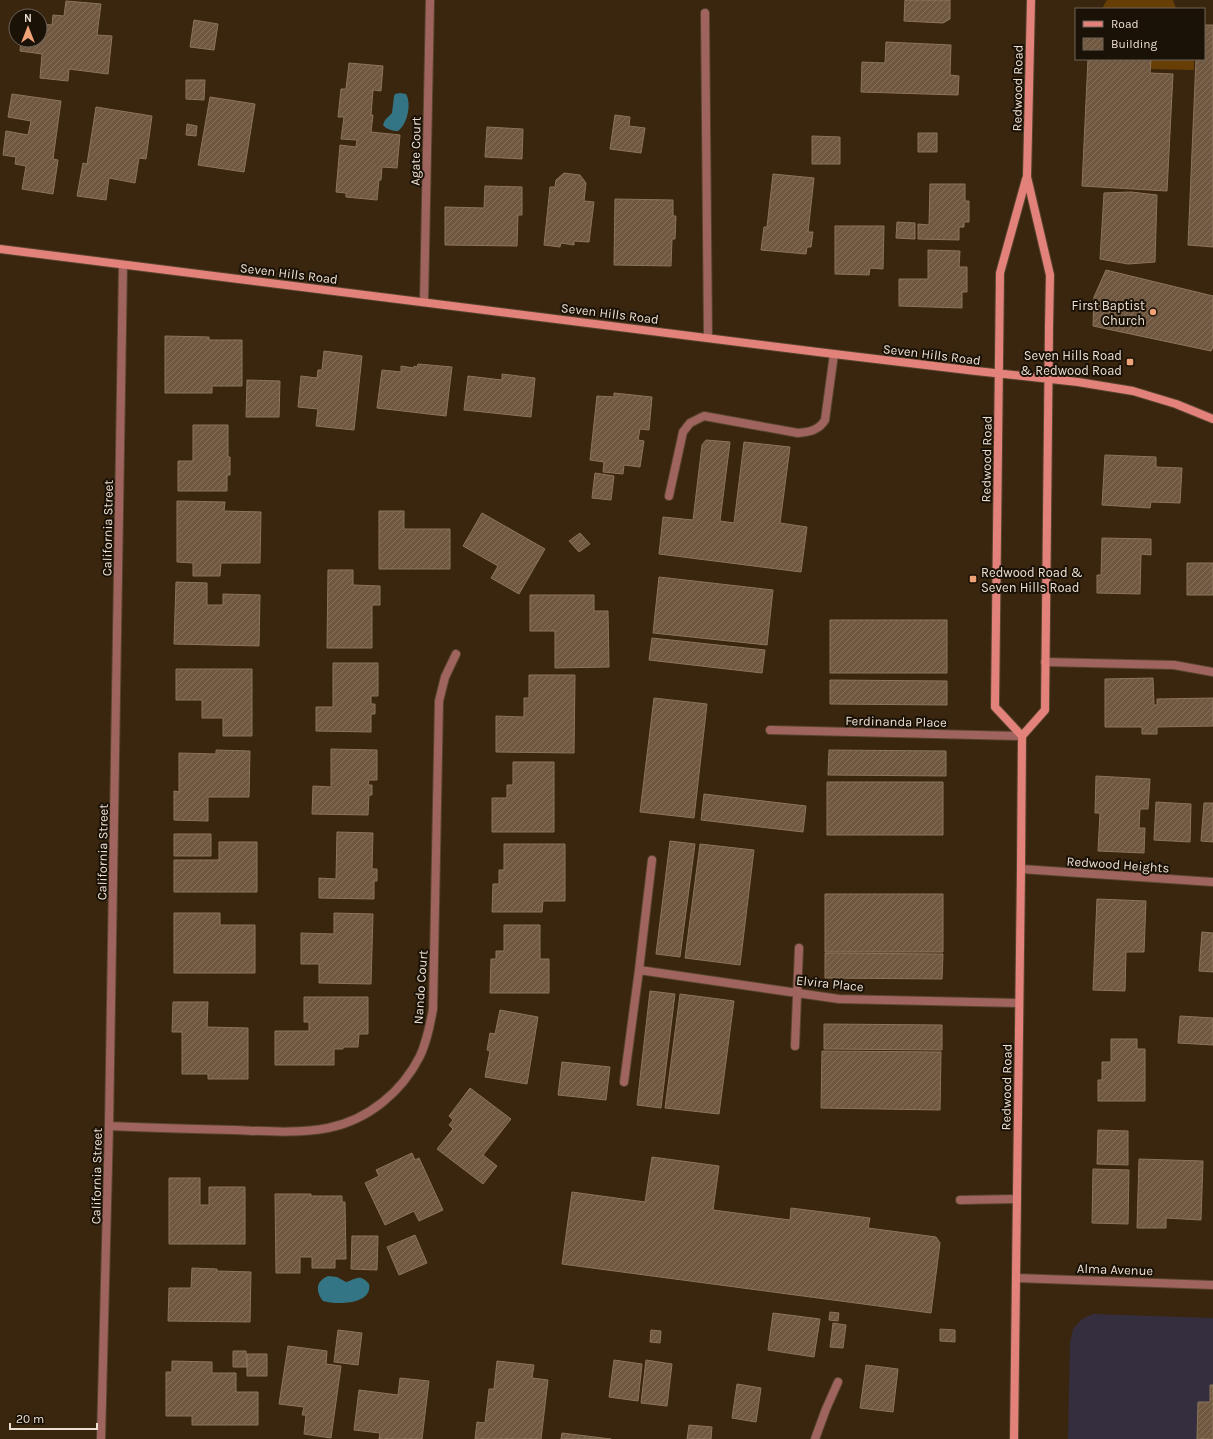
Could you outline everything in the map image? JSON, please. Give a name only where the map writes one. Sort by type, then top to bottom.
[{"type":"main road","name":"Redwood Road","points":[[1014,1439],[1022,736],[1045,710],[1050,276],[1027,177],[1030,0]]},
{"type":"main road","name":"Redwood Road","points":[[1022,736],[995,707],[1000,273],[1027,177]]},
{"type":"main road","name":"Seven Hills Road","points":[[0,249],[834,354],[1048,379],[1133,391],[1176,404],[1213,419]]},
{"type":"street","name":"Agate Court","points":[[424,302],[430,0]]},
{"type":"street","points":[[705,13],[708,338]]},
{"type":"street","name":"California Street","points":[[101,1439],[109,1126],[123,265]]},
{"type":"street","points":[[669,496],[683,432],[690,423],[704,416],[798,433],[810,432],[821,426],[825,420],[834,354]]},
{"type":"street","name":"Nando Court","points":[[109,1126],[251,1131],[301,1131],[328,1128],[354,1121],[375,1108],[392,1094],[408,1076],[420,1055],[428,1033],[433,1009],[439,701],[445,677],[456,654]]},
{"type":"street","points":[[1045,662],[1174,665],[1213,672]]},
{"type":"street","name":"Ferdinanda Place","points":[[770,730],[1022,736]]},
{"type":"street","points":[[624,1082],[652,860]]},
{"type":"street","name":"Redwood Heights","points":[[1021,869],[1213,882]]},
{"type":"street","points":[[795,1046],[799,948]]},
{"type":"street","name":"Elvira Place","points":[[639,970],[839,999],[1019,1003]]},
{"type":"street","points":[[960,1200],[1016,1200]]},
{"type":"street","name":"Alma Avenue","points":[[1016,1278],[1213,1285]]},
{"type":"street","points":[[815,1439],[838,1382]]},
{"type":"shaded area","points":[[1173,0],[1176,8],[1102,8],[1106,1]]},
{"type":"shaded area","points":[[1151,60],[1194,60],[1194,70],[1151,69]]},
{"type":"shaded area","points":[[1093,1314],[1213,1318],[1213,1439],[1068,1439],[1070,1343],[1073,1329],[1082,1319]]},
{"type":"water","points":[[395,94],[406,94],[408,98],[408,114],[404,124],[398,131],[396,131],[388,129],[383,125],[385,120],[392,113]]},
{"type":"water","points":[[328,1276],[337,1277],[346,1282],[358,1278],[363,1279],[369,1284],[369,1291],[360,1300],[352,1302],[336,1303],[323,1301],[320,1297],[318,1287],[319,1283]]},
{"type":"building","points":[[905,0],[950,0],[950,19],[943,23],[904,21]]},
{"type":"building","points":[[66,1],[101,4],[97,35],[112,36],[108,74],[69,69],[68,81],[40,78],[42,54],[20,51],[20,48],[48,48],[48,25],[52,25],[53,15],[64,16]]},
{"type":"building","points":[[194,20],[218,24],[214,50],[190,47]]},
{"type":"building","points":[[1205,25],[1213,25],[1213,247],[1188,245],[1196,60],[1205,60]]},
{"type":"building","points":[[886,42],[951,45],[950,75],[959,76],[958,95],[861,92],[862,62],[885,63]]},
{"type":"building","points":[[1088,60],[1151,60],[1150,73],[1173,74],[1167,191],[1082,186]]},
{"type":"building","points":[[349,63],[383,66],[381,91],[373,90],[371,132],[400,135],[397,168],[382,167],[377,200],[346,197],[346,193],[336,192],[340,145],[356,147],[357,140],[341,139],[344,117],[338,117],[341,89],[346,89]]},
{"type":"building","points":[[186,80],[205,80],[204,100],[186,99]]},
{"type":"building","points":[[12,94],[61,101],[53,159],[58,160],[53,194],[22,189],[26,166],[15,164],[16,157],[3,155],[6,131],[28,135],[31,121],[8,117]]},
{"type":"building","points":[[210,97],[255,104],[244,172],[198,165]]},
{"type":"building","points":[[96,107],[152,116],[146,159],[139,158],[135,183],[109,178],[106,200],[77,196],[83,163],[87,164]]},
{"type":"building","points":[[615,115],[630,117],[629,126],[645,128],[641,153],[610,149]]},
{"type":"building","points":[[187,124],[197,126],[196,136],[186,135]]},
{"type":"building","points":[[487,127],[523,129],[522,159],[485,157]]},
{"type":"building","points":[[918,133],[937,133],[937,152],[918,152]]},
{"type":"building","points":[[812,136],[840,137],[840,164],[812,164]]},
{"type":"building","points":[[564,173],[580,175],[586,183],[584,201],[594,202],[589,242],[574,241],[574,245],[561,243],[560,247],[544,245],[550,187],[555,187],[556,180]]},
{"type":"building","points":[[773,174],[814,178],[808,232],[813,232],[811,247],[807,247],[806,254],[761,250],[764,227],[767,227]]},
{"type":"building","points":[[930,184],[965,184],[965,201],[969,201],[969,222],[964,222],[964,227],[959,227],[959,240],[918,239],[918,224],[929,225]]},
{"type":"building","points":[[485,186],[522,187],[522,215],[518,215],[517,246],[445,245],[445,207],[484,208]]},
{"type":"building","points":[[1131,192],[1157,195],[1155,262],[1128,264],[1100,259],[1104,193]]},
{"type":"building","points":[[615,199],[673,200],[673,216],[676,216],[675,239],[672,239],[671,266],[614,265]]},
{"type":"building","points":[[897,222],[915,223],[915,239],[896,238]]},
{"type":"building","points":[[835,226],[884,226],[883,269],[870,268],[869,275],[835,274]]},
{"type":"building","points":[[928,250],[960,251],[959,267],[967,267],[967,292],[962,292],[962,308],[899,306],[899,279],[928,279]]},
{"type":"building","name":"First Baptist Church","points":[[1106,270],[1213,296],[1213,347],[1211,351],[1093,326],[1094,297]]},
{"type":"building","points":[[165,336],[209,337],[209,340],[242,340],[242,386],[212,386],[212,393],[165,393]]},
{"type":"building","points":[[324,351],[362,356],[354,430],[316,426],[318,409],[298,407],[301,376],[317,378],[318,370],[322,370]]},
{"type":"building","points":[[418,364],[452,367],[446,416],[377,408],[382,370],[401,372],[401,366],[414,368],[414,366],[417,367]]},
{"type":"building","points":[[502,374],[535,378],[531,417],[464,410],[468,376],[502,380]]},
{"type":"building","points":[[247,380],[280,381],[279,417],[246,417]]},
{"type":"building","points":[[614,393],[652,397],[649,430],[640,429],[638,440],[644,441],[640,467],[624,465],[623,474],[603,472],[604,462],[590,460],[597,396],[614,397]]},
{"type":"building","points":[[193,425],[228,425],[228,457],[230,457],[230,475],[227,475],[227,491],[178,491],[178,461],[193,461]]},
{"type":"building","points":[[706,440],[730,442],[720,521],[734,523],[744,442],[790,447],[780,523],[807,527],[801,572],[659,554],[663,517],[693,520],[702,445]]},
{"type":"building","points":[[1105,455],[1156,457],[1156,467],[1182,468],[1180,503],[1151,502],[1150,508],[1102,505]]},
{"type":"building","points":[[595,473],[614,476],[611,500],[592,498]]},
{"type":"building","points":[[177,501],[225,502],[224,511],[261,512],[260,563],[221,563],[220,576],[193,576],[193,563],[177,562]]},
{"type":"building","points":[[379,511],[404,511],[404,529],[450,529],[450,569],[379,569]]},
{"type":"building","points":[[482,513],[545,549],[519,594],[491,578],[498,566],[463,546]]},
{"type":"building","points":[[580,533],[590,544],[579,552],[569,541]]},
{"type":"building","points":[[1102,538],[1151,539],[1151,555],[1141,554],[1140,594],[1097,593],[1097,575],[1101,575]]},
{"type":"building","points":[[1187,563],[1213,563],[1213,595],[1187,595]]},
{"type":"building","points":[[328,570],[353,570],[353,585],[380,586],[380,605],[372,605],[372,648],[327,648]]},
{"type":"building","points":[[659,577],[773,590],[767,645],[653,633]]},
{"type":"building","points":[[176,582],[207,583],[207,605],[223,605],[223,594],[260,595],[259,646],[174,644]]},
{"type":"building","points":[[530,595],[594,595],[594,611],[608,611],[609,667],[555,668],[555,631],[530,631]]},
{"type":"building","points":[[830,620],[947,620],[947,673],[830,673]]},
{"type":"building","points":[[652,638],[765,650],[762,673],[649,660]]},
{"type":"building","points":[[333,663],[378,663],[378,696],[371,696],[371,704],[375,704],[375,714],[371,714],[371,732],[316,731],[316,707],[333,707]]},
{"type":"building","points":[[176,669],[252,669],[252,736],[223,736],[223,718],[202,718],[202,700],[176,700]]},
{"type":"building","points":[[529,675],[575,675],[574,753],[496,752],[496,716],[524,717],[524,698],[529,698]]},
{"type":"building","points":[[1153,678],[1154,705],[1157,705],[1157,699],[1213,698],[1213,726],[1157,727],[1157,734],[1142,734],[1142,727],[1105,727],[1105,679]]},
{"type":"building","points":[[830,680],[947,681],[947,705],[830,704]]},
{"type":"building","points":[[654,698],[707,704],[694,818],[640,812]]},
{"type":"building","points":[[331,749],[377,750],[377,780],[369,780],[368,785],[372,785],[372,795],[369,795],[368,815],[312,814],[313,786],[331,787]]},
{"type":"building","points":[[216,750],[250,751],[249,797],[208,797],[208,821],[174,820],[174,791],[179,792],[179,753],[216,754]]},
{"type":"building","points":[[829,750],[946,751],[946,776],[828,775]]},
{"type":"building","points":[[513,762],[554,762],[554,832],[492,832],[492,798],[507,798],[507,785],[513,785]]},
{"type":"building","points":[[1096,776],[1150,779],[1148,809],[1140,809],[1139,828],[1145,828],[1144,853],[1098,851],[1100,813],[1095,813]]},
{"type":"building","points":[[827,782],[943,782],[943,835],[827,835]]},
{"type":"building","points":[[704,794],[806,806],[803,832],[701,820]]},
{"type":"building","points":[[1156,802],[1191,804],[1190,842],[1154,840]]},
{"type":"building","points":[[1204,803],[1213,803],[1213,842],[1201,841]]},
{"type":"building","points":[[337,832],[373,833],[372,869],[377,869],[377,881],[374,881],[374,899],[319,898],[319,878],[336,879]]},
{"type":"building","points":[[174,834],[211,834],[211,856],[174,856]]},
{"type":"building","points":[[670,841],[695,844],[680,957],[656,954]]},
{"type":"building","points":[[219,842],[257,842],[257,892],[174,892],[174,860],[219,860]]},
{"type":"building","points":[[504,844],[565,844],[565,901],[543,901],[542,912],[492,912],[493,884],[499,884],[499,870],[504,870]]},
{"type":"building","points":[[700,844],[754,850],[740,965],[685,958]]},
{"type":"building","points":[[825,894],[943,894],[943,952],[825,952]]},
{"type":"building","points":[[1097,899],[1146,901],[1144,952],[1126,952],[1125,991],[1093,990]]},
{"type":"building","points":[[174,913],[220,913],[220,925],[255,925],[255,973],[174,973]]},
{"type":"building","points":[[334,913],[373,914],[371,984],[319,983],[319,964],[301,964],[301,933],[334,934]]},
{"type":"building","points":[[504,925],[540,925],[540,959],[549,959],[549,993],[490,993],[491,959],[496,959],[496,951],[504,951]]},
{"type":"building","points":[[1202,932],[1213,933],[1213,972],[1199,971]]},
{"type":"building","points":[[825,953],[943,954],[942,979],[825,978]]},
{"type":"building","points":[[650,991],[675,994],[661,1108],[637,1105]]},
{"type":"building","points":[[680,994],[734,1001],[719,1114],[665,1108]]},
{"type":"building","points":[[304,997],[368,997],[368,1034],[359,1034],[358,1047],[343,1047],[343,1049],[334,1049],[334,1065],[275,1065],[275,1031],[309,1031],[309,1022],[304,1022]]},
{"type":"building","points":[[173,1002],[208,1002],[207,1027],[248,1028],[248,1079],[208,1079],[208,1074],[182,1074],[182,1032],[172,1032]]},
{"type":"building","points":[[500,1010],[538,1017],[527,1084],[485,1077],[490,1051],[487,1050],[490,1033],[495,1034]]},
{"type":"building","points":[[1180,1016],[1213,1018],[1213,1045],[1178,1043]]},
{"type":"building","points":[[824,1024],[942,1025],[942,1050],[824,1049]]},
{"type":"building","points":[[1111,1039],[1137,1039],[1137,1049],[1145,1049],[1145,1101],[1098,1101],[1098,1080],[1102,1080],[1102,1062],[1111,1062]]},
{"type":"building","points":[[822,1051],[941,1052],[940,1110],[821,1108]]},
{"type":"building","points":[[562,1062],[610,1067],[606,1100],[558,1095]]},
{"type":"building","points":[[470,1088],[511,1119],[483,1155],[497,1166],[483,1184],[437,1149],[453,1129],[449,1125],[453,1120],[449,1116]]},
{"type":"building","points":[[1098,1130],[1128,1131],[1128,1165],[1097,1164]]},
{"type":"building","points":[[412,1153],[415,1160],[419,1158],[443,1210],[419,1221],[414,1211],[385,1225],[365,1183],[379,1176],[376,1170]]},
{"type":"building","points":[[652,1157],[719,1166],[713,1210],[790,1220],[791,1208],[870,1218],[868,1228],[936,1237],[940,1243],[931,1313],[562,1264],[572,1192],[645,1202]]},
{"type":"building","points":[[1139,1159],[1203,1161],[1201,1220],[1166,1218],[1166,1228],[1137,1228]]},
{"type":"building","points":[[1093,1169],[1129,1170],[1128,1224],[1092,1223]]},
{"type":"building","points":[[169,1178],[200,1178],[200,1205],[209,1205],[209,1187],[245,1187],[245,1244],[169,1244]]},
{"type":"building","points":[[275,1194],[342,1196],[342,1202],[345,1202],[346,1259],[335,1259],[335,1268],[312,1268],[312,1257],[300,1257],[300,1273],[276,1273]]},
{"type":"building","points":[[415,1235],[427,1263],[399,1275],[387,1247]]},
{"type":"building","points":[[352,1236],[378,1236],[377,1270],[351,1269]]},
{"type":"building","points":[[192,1268],[217,1269],[217,1271],[251,1272],[250,1322],[168,1321],[169,1288],[191,1288]]},
{"type":"building","points":[[830,1312],[839,1313],[838,1321],[829,1320]]},
{"type":"building","points":[[773,1313],[820,1319],[814,1357],[768,1350]]},
{"type":"building","points":[[833,1323],[846,1325],[843,1348],[830,1347]]},
{"type":"building","points":[[940,1329],[955,1330],[955,1342],[940,1341]]},
{"type":"building","points":[[338,1330],[362,1333],[358,1365],[334,1362]]},
{"type":"building","points":[[651,1330],[661,1331],[660,1343],[650,1342]]},
{"type":"building","points":[[288,1346],[327,1351],[326,1364],[341,1366],[331,1438],[304,1434],[306,1415],[302,1415],[304,1407],[279,1404]]},
{"type":"building","points":[[233,1351],[246,1351],[247,1367],[233,1367]]},
{"type":"building","points":[[247,1354],[267,1354],[267,1376],[247,1376]]},
{"type":"building","points":[[614,1360],[642,1364],[638,1401],[609,1397]]},
{"type":"building","points":[[646,1360],[672,1364],[667,1406],[641,1403]]},
{"type":"building","points":[[172,1361],[212,1362],[212,1373],[236,1373],[236,1392],[258,1392],[258,1425],[192,1425],[192,1416],[166,1416],[166,1372],[172,1372]]},
{"type":"building","points":[[497,1361],[534,1365],[532,1378],[548,1380],[541,1439],[475,1439],[477,1422],[485,1423],[489,1389],[494,1389]]},
{"type":"building","points":[[866,1365],[898,1369],[893,1412],[860,1408]]},
{"type":"building","points":[[400,1378],[429,1381],[422,1439],[379,1439],[380,1433],[354,1430],[359,1390],[398,1395]]},
{"type":"building","points":[[737,1384],[761,1388],[756,1422],[732,1418]]},
{"type":"building","points":[[1210,1385],[1213,1385],[1213,1439],[1197,1439],[1198,1402],[1210,1402]]},
{"type":"building","points":[[689,1425],[712,1427],[711,1439],[687,1439]]},
{"type":"building","points":[[562,1433],[611,1439],[561,1439]]},
{"type":"place","name":"First Baptist Church","points":[[1153,312]]},
{"type":"place","name":"Seven Hills Road & Redwood Road","points":[[1130,362]]},
{"type":"place","name":"Redwood Road & Seven Hills Road","points":[[973,579]]}]
